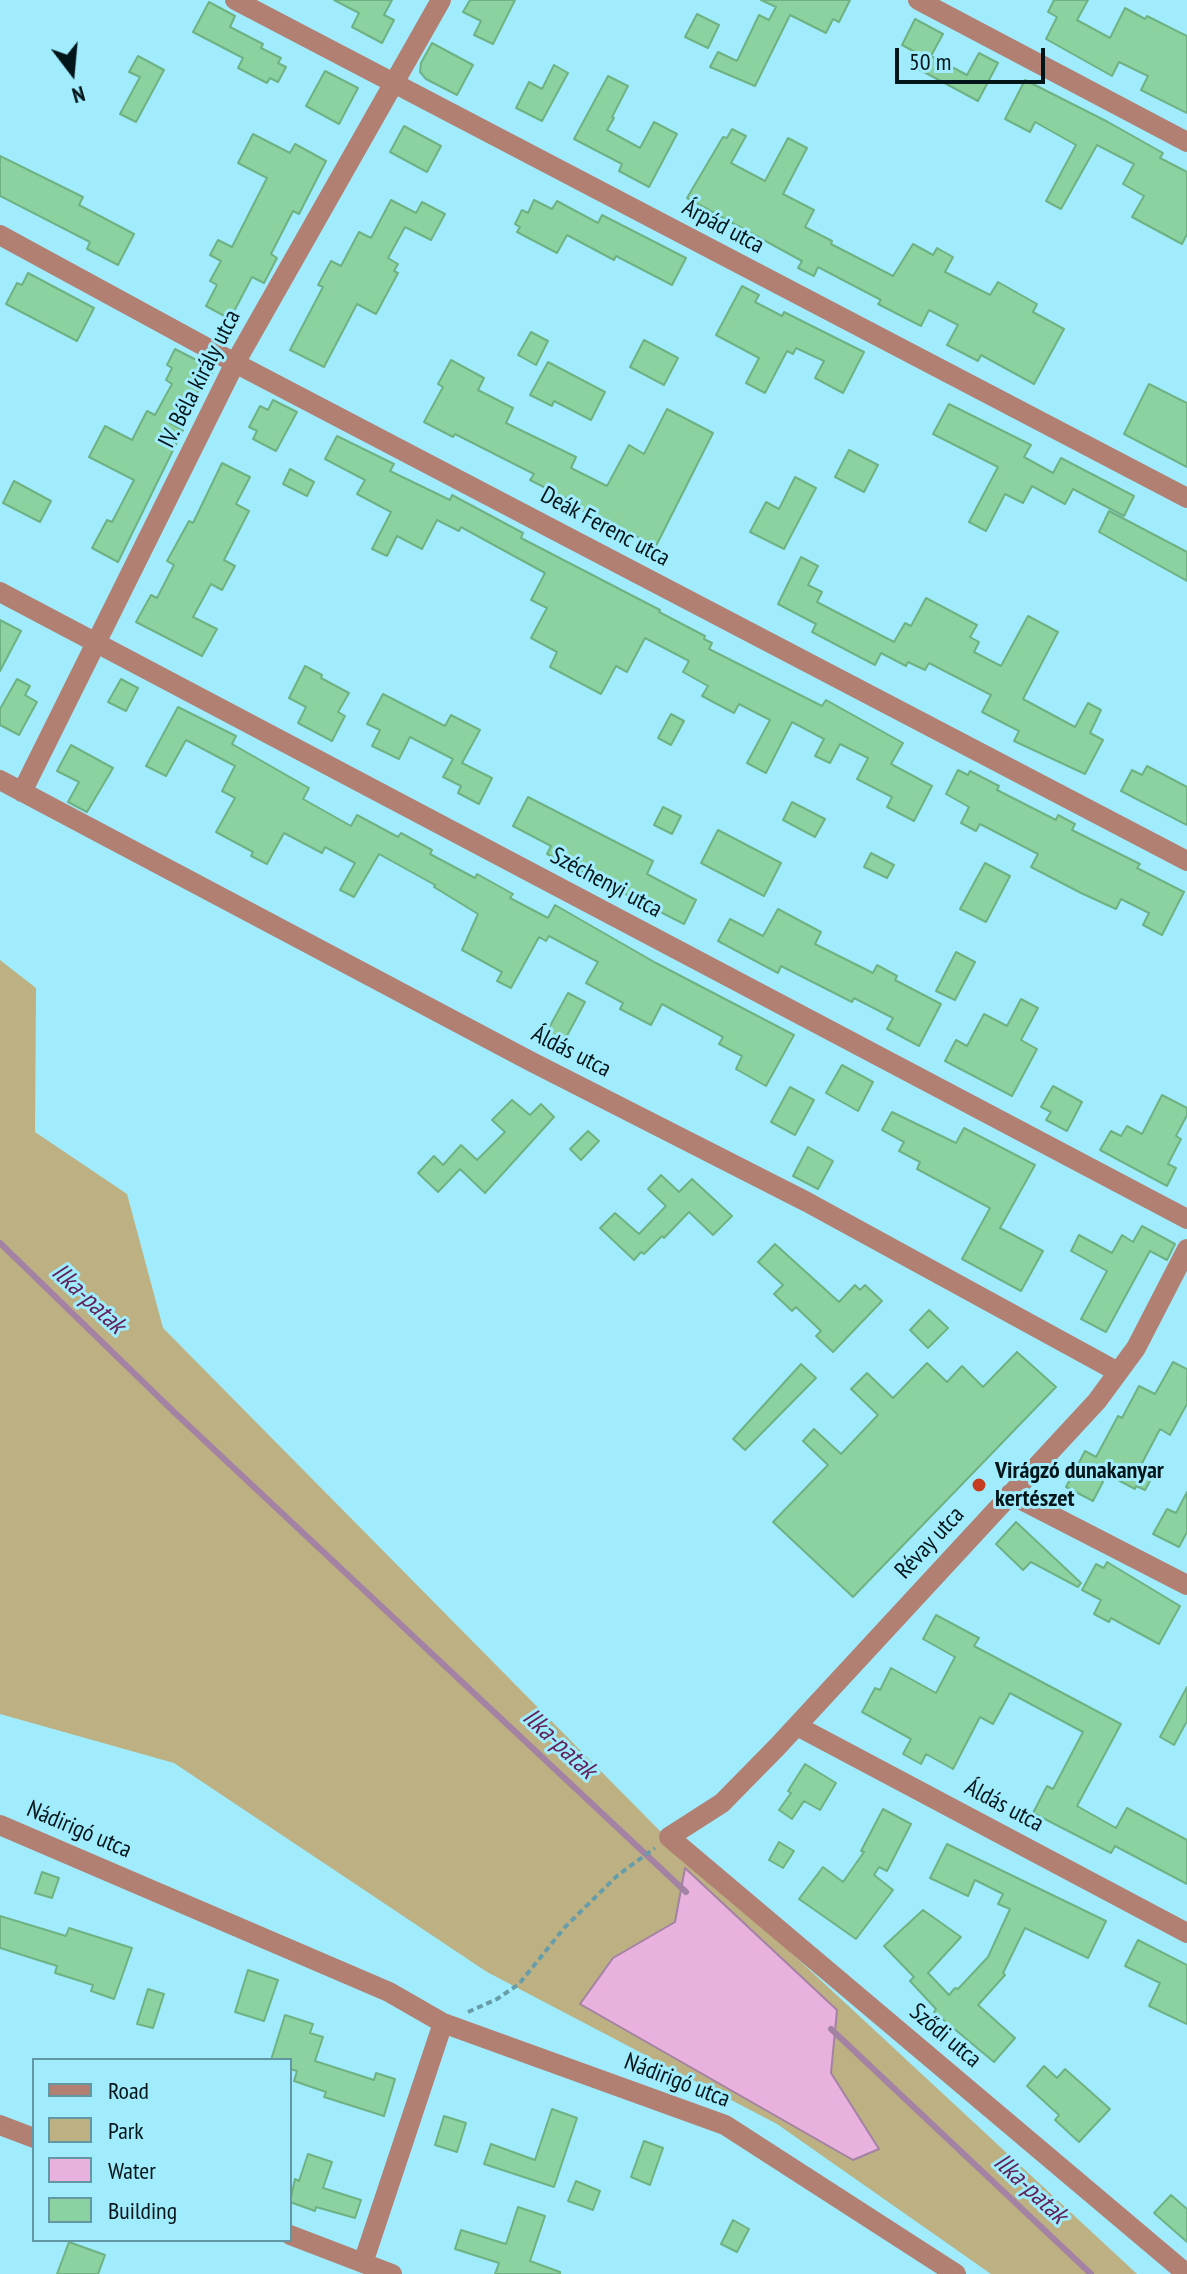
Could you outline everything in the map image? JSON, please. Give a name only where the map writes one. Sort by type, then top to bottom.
[{"type":"street","name":"Árpád utca","points":[[235,0],[1187,498]]},
{"type":"street","name":"IV. Béla király utca","points":[[22,792],[235,363],[441,0]]},
{"type":"street","points":[[918,0],[1187,142]]},
{"type":"street","name":"Deák Ferenc utca","points":[[0,235],[235,363],[1187,861]]},
{"type":"street","name":"Széchenyi utca","points":[[0,592],[1187,1219]]},
{"type":"street","name":"Áldás utca","points":[[0,780],[530,1061],[807,1202],[1118,1372]]},
{"type":"street","name":"Révay utca","points":[[669,1837],[722,1803],[1097,1401],[1136,1348],[1187,1249]]},
{"type":"street","points":[[1010,1494],[1187,1585]]},
{"type":"street","name":"Áldás utca","points":[[797,1726],[1187,1933]]},
{"type":"street","name":"Nádirigó utca","points":[[0,1825],[389,1992],[443,2023],[725,2125],[956,2274]]},
{"type":"street","name":"Sződi utca","points":[[669,1837],[1187,2274]]},
{"type":"street","points":[[363,2263],[443,2023]]},
{"type":"street","points":[[0,2125],[32,2137]]},
{"type":"street","points":[[292,2236],[392,2274]]},
{"type":"path","points":[[443,2023],[497,1999],[519,1984],[565,1927],[618,1875],[669,1837]]},
{"type":"green space","points":[[0,960],[36,988],[35,1132],[127,1194],[163,1328],[659,1830],[1137,2274],[991,2274],[777,2124],[487,1972],[174,1763],[0,1714]]},
{"type":"water","points":[[685,1868],[837,2010],[831,2073],[879,2149],[853,2160],[580,2004],[613,1958],[675,1922]]},
{"type":"building","points":[[334,0],[392,0],[384,15],[394,20],[382,43],[352,27],[359,13]]},
{"type":"building","points":[[470,0],[515,0],[493,44],[474,35],[481,21],[463,12]]},
{"type":"building","points":[[761,0],[850,0],[839,22],[833,19],[826,33],[790,15],[755,86],[710,67],[718,52],[737,61],[759,15],[769,20],[776,7]]},
{"type":"building","points":[[1054,0],[1088,0],[1077,20],[1110,38],[1125,8],[1187,36],[1187,113],[1141,90],[1148,76],[1119,62],[1112,76],[1046,39],[1057,17],[1048,12]]},
{"type":"building","points":[[209,2],[235,16],[230,27],[263,44],[261,48],[281,58],[278,63],[286,67],[278,82],[270,78],[267,83],[238,68],[243,58],[193,32]]},
{"type":"building","points":[[697,14],[719,25],[708,48],[685,37]]},
{"type":"building","points":[[915,19],[943,34],[931,56],[967,75],[979,53],[998,63],[978,101],[911,65],[917,53],[902,45]]},
{"type":"building","points":[[432,43],[473,65],[457,95],[426,79],[420,72],[421,63]]},
{"type":"building","points":[[138,56],[164,70],[136,122],[120,114],[140,77],[129,72]]},
{"type":"building","points":[[554,65],[568,73],[542,121],[516,108],[529,82],[542,89]]},
{"type":"building","points":[[325,71],[358,88],[339,124],[306,106]]},
{"type":"building","points":[[608,76],[628,86],[607,130],[640,148],[654,122],[677,134],[649,187],[619,171],[622,164],[574,139]]},
{"type":"building","points":[[1025,80],[1163,153],[1160,158],[1187,172],[1187,234],[1182,244],[1132,217],[1144,196],[1123,184],[1134,164],[1097,145],[1061,209],[1046,201],[1076,145],[1035,122],[1030,132],[1005,119]]},
{"type":"building","points":[[404,126],[441,146],[427,172],[390,152]]},
{"type":"building","points":[[732,129],[746,136],[731,163],[765,181],[788,138],[807,148],[783,194],[814,210],[805,227],[832,241],[831,244],[893,276],[913,244],[933,255],[937,248],[953,257],[945,272],[990,295],[998,282],[1037,304],[1033,312],[1064,329],[1034,384],[981,355],[978,361],[947,345],[958,325],[929,310],[921,326],[878,304],[881,300],[818,267],[814,276],[798,268],[802,261],[687,198],[723,137],[727,138]]},
{"type":"building","points":[[253,134],[290,153],[295,144],[326,161],[299,214],[293,211],[271,254],[277,258],[264,283],[252,277],[230,319],[206,306],[217,285],[210,281],[221,261],[210,255],[218,240],[232,247],[267,178],[238,163]]},
{"type":"building","points":[[0,156],[83,197],[79,205],[134,234],[118,265],[87,249],[90,242],[0,196]]},
{"type":"building","points":[[391,200],[416,213],[422,202],[445,214],[431,240],[405,227],[388,258],[398,264],[394,271],[398,273],[376,314],[357,304],[324,367],[290,350],[323,287],[318,285],[331,261],[341,266],[359,232],[371,238]]},
{"type":"building","points":[[534,200],[552,209],[557,201],[598,223],[602,215],[686,258],[672,285],[567,235],[557,253],[517,232],[520,227],[515,224],[522,210],[528,213]]},
{"type":"building","points":[[28,273],[94,308],[77,341],[6,304],[17,283],[22,285]]},
{"type":"building","points":[[742,286],[759,295],[755,302],[782,316],[784,312],[864,352],[843,393],[815,378],[824,361],[796,348],[793,354],[787,351],[765,393],[746,383],[759,358],[716,335]]},
{"type":"building","points":[[531,332],[548,341],[536,365],[518,355]]},
{"type":"building","points":[[644,340],[678,358],[664,385],[630,367]]},
{"type":"building","points":[[175,349],[214,369],[206,386],[202,384],[195,397],[186,392],[170,423],[183,430],[118,562],[92,548],[107,520],[112,522],[134,480],[89,457],[105,426],[132,440],[147,411],[155,415],[172,384],[166,380],[172,368],[167,365]]},
{"type":"building","points":[[451,360],[484,378],[478,390],[513,408],[506,423],[576,457],[571,468],[607,486],[629,445],[644,454],[667,409],[713,433],[656,546],[580,509],[581,506],[530,480],[534,474],[424,422],[443,387],[438,384]]},
{"type":"building","points":[[548,362],[605,392],[591,420],[554,401],[552,406],[530,395]]},
{"type":"building","points":[[1149,384],[1187,403],[1187,467],[1124,434]]},
{"type":"building","points":[[273,400],[297,412],[276,451],[253,439],[257,431],[249,427],[260,406],[268,410]]},
{"type":"building","points":[[949,404],[1031,445],[1024,457],[1053,473],[1061,458],[1134,496],[1124,516],[1073,489],[1065,504],[1032,486],[1023,503],[1005,494],[986,531],[969,522],[998,467],[933,434]]},
{"type":"building","points":[[337,436],[394,464],[390,471],[450,500],[452,495],[523,533],[521,538],[660,610],[705,636],[704,639],[712,643],[709,649],[822,706],[826,700],[903,743],[891,764],[932,786],[914,821],[887,807],[892,797],[857,779],[868,758],[840,744],[830,763],[815,756],[824,739],[792,722],[766,773],[747,763],[770,720],[739,704],[734,713],[702,696],[708,686],[683,672],[689,661],[645,638],[627,672],[616,666],[601,694],[550,667],[557,652],[531,638],[547,608],[531,600],[545,573],[461,527],[459,531],[437,520],[422,549],[397,536],[387,556],[372,549],[391,512],[357,494],[365,480],[325,459]]},
{"type":"building","points":[[849,450],[878,465],[864,492],[835,477]]},
{"type":"building","points":[[222,463],[250,477],[236,504],[249,511],[224,560],[235,566],[222,590],[211,584],[193,617],[217,629],[202,656],[136,622],[151,595],[157,598],[174,565],[167,561],[189,521],[193,523]]},
{"type":"building","points":[[290,469],[314,482],[307,496],[283,484]]},
{"type":"building","points":[[795,477],[816,488],[784,549],[750,532],[766,502],[779,509]]},
{"type":"building","points":[[14,481],[51,501],[40,522],[3,503]]},
{"type":"building","points":[[1109,511],[1187,552],[1187,581],[1099,532]]},
{"type":"building","points":[[801,557],[818,566],[808,585],[822,592],[817,602],[894,642],[905,623],[911,626],[926,598],[977,625],[970,637],[979,642],[974,652],[1001,666],[1028,616],[1058,632],[1023,699],[1075,727],[1088,703],[1101,710],[1090,733],[1103,740],[1085,774],[1014,741],[1019,731],[982,712],[991,695],[929,663],[925,670],[908,662],[906,666],[881,653],[875,665],[812,632],[816,624],[778,604]]},
{"type":"building","points":[[0,620],[21,631],[0,671]]},
{"type":"building","points":[[305,666],[349,693],[338,712],[345,716],[332,741],[298,723],[306,707],[289,698]]},
{"type":"building","points":[[17,679],[30,686],[25,695],[37,702],[19,735],[0,725],[0,709]]},
{"type":"building","points":[[121,679],[138,688],[126,711],[108,702]]},
{"type":"building","points":[[383,694],[445,726],[451,715],[480,730],[462,763],[492,778],[479,804],[458,793],[461,786],[443,777],[453,759],[410,737],[399,759],[372,746],[380,730],[367,724]]},
{"type":"building","points":[[178,707],[236,736],[232,744],[309,788],[303,799],[351,826],[357,815],[398,837],[401,833],[432,850],[430,854],[475,878],[477,874],[513,894],[510,898],[548,918],[555,905],[656,963],[794,1035],[766,1086],[736,1069],[742,1056],[719,1044],[723,1037],[662,1004],[651,1025],[620,1009],[623,1003],[586,983],[598,962],[549,936],[546,941],[539,937],[511,988],[497,981],[502,972],[462,950],[478,914],[435,885],[379,854],[354,897],[340,890],[355,863],[325,847],[322,853],[284,833],[267,864],[251,856],[253,852],[216,832],[235,798],[222,791],[235,766],[186,740],[166,776],[146,766]]},
{"type":"building","points":[[671,714],[684,721],[671,745],[658,738]]},
{"type":"building","points":[[71,745],[113,768],[87,812],[68,802],[79,782],[57,771]]},
{"type":"building","points":[[1147,766],[1187,787],[1187,825],[1121,791],[1132,770],[1142,775]]},
{"type":"building","points":[[958,770],[968,775],[970,771],[999,786],[997,790],[1056,820],[1058,815],[1075,824],[1072,830],[1140,864],[1137,868],[1184,892],[1162,935],[1143,925],[1149,913],[1121,899],[1116,909],[1081,893],[1031,867],[1038,854],[980,824],[976,831],[961,823],[969,807],[946,794]]},
{"type":"building","points":[[528,797],[653,861],[647,874],[696,900],[684,924],[547,854],[551,846],[513,826]]},
{"type":"building","points":[[792,802],[825,819],[815,837],[783,820]]},
{"type":"building","points":[[663,807],[681,816],[672,834],[654,825]]},
{"type":"building","points":[[718,830],[781,863],[764,896],[701,863]]},
{"type":"building","points":[[871,853],[894,865],[887,878],[864,867]]},
{"type":"building","points":[[985,863],[1010,876],[986,922],[960,909]]},
{"type":"building","points":[[778,909],[821,932],[815,944],[873,973],[877,965],[897,976],[895,980],[941,1004],[919,1046],[887,1029],[893,1018],[854,998],[852,1002],[781,966],[778,973],[718,941],[730,919],[763,936]]},
{"type":"building","points":[[956,952],[975,962],[955,1000],[936,991]]},
{"type":"building","points":[[568,993],[585,1002],[561,1047],[544,1037]]},
{"type":"building","points":[[1021,999],[1038,1008],[1021,1040],[1037,1049],[1012,1096],[945,1061],[956,1040],[967,1046],[984,1014],[1007,1026]]},
{"type":"building","points":[[842,1065],[873,1082],[858,1111],[826,1093]]},
{"type":"building","points":[[1053,1086],[1082,1102],[1067,1131],[1046,1120],[1051,1112],[1041,1107]]},
{"type":"building","points":[[790,1087],[814,1100],[795,1135],[771,1122]]},
{"type":"building","points":[[1162,1095],[1187,1108],[1187,1115],[1176,1136],[1181,1139],[1168,1164],[1176,1168],[1167,1186],[1100,1150],[1111,1131],[1121,1136],[1127,1126],[1142,1134]]},
{"type":"building","points":[[512,1100],[530,1115],[541,1104],[554,1117],[485,1193],[460,1169],[438,1192],[418,1173],[434,1156],[443,1165],[461,1145],[477,1160],[505,1132],[492,1120]]},
{"type":"building","points":[[892,1112],[956,1143],[964,1128],[1035,1165],[1000,1228],[1043,1251],[1021,1291],[962,1259],[990,1208],[917,1169],[920,1162],[899,1151],[904,1142],[882,1130]]},
{"type":"building","points":[[588,1131],[599,1141],[581,1160],[570,1149]]},
{"type":"building","points":[[808,1147],[833,1161],[818,1189],[793,1176]]},
{"type":"building","points":[[661,1175],[679,1192],[692,1179],[732,1216],[713,1235],[689,1212],[664,1238],[662,1236],[634,1260],[600,1228],[615,1213],[639,1234],[666,1206],[648,1189]]},
{"type":"building","points":[[1142,1226],[1175,1244],[1167,1260],[1150,1251],[1106,1332],[1081,1319],[1107,1271],[1071,1251],[1079,1235],[1112,1253],[1122,1235],[1133,1242]]},
{"type":"building","points":[[775,1244],[839,1302],[855,1285],[860,1290],[865,1285],[882,1301],[833,1352],[816,1336],[821,1331],[796,1307],[792,1311],[774,1294],[783,1285],[758,1262]]},
{"type":"building","points":[[929,1310],[948,1328],[928,1348],[910,1330]]},
{"type":"building","points":[[1017,1352],[1056,1387],[853,1597],[773,1522],[828,1465],[803,1441],[814,1429],[841,1454],[878,1415],[851,1389],[867,1373],[893,1398],[927,1363],[947,1382],[962,1366],[983,1387]]},
{"type":"building","points":[[1173,1362],[1187,1369],[1187,1404],[1170,1435],[1160,1429],[1141,1465],[1155,1472],[1145,1490],[1136,1486],[1135,1489],[1107,1474],[1093,1501],[1066,1487],[1085,1451],[1096,1457],[1118,1416],[1122,1418],[1139,1386],[1155,1394]]},
{"type":"building","points":[[801,1364],[816,1378],[745,1450],[733,1439]]},
{"type":"building","points":[[1187,1492],[1187,1532],[1179,1547],[1153,1534],[1167,1509],[1176,1513]]},
{"type":"building","points":[[1016,1522],[1081,1583],[1078,1587],[1031,1562],[1023,1570],[996,1544]]},
{"type":"building","points":[[1107,1562],[1180,1606],[1159,1644],[1111,1618],[1109,1622],[1094,1614],[1101,1600],[1082,1590],[1096,1564],[1104,1568]]},
{"type":"building","points":[[936,1615],[979,1638],[974,1646],[1121,1724],[1077,1806],[1116,1828],[1127,1808],[1187,1840],[1187,1884],[1115,1846],[1111,1853],[1033,1813],[1047,1786],[1053,1789],[1083,1732],[1010,1693],[993,1724],[980,1717],[953,1769],[926,1754],[921,1764],[903,1754],[911,1739],[862,1712],[875,1688],[880,1690],[891,1668],[936,1693],[955,1657],[923,1639]]},
{"type":"building","points":[[1187,1687],[1187,1721],[1174,1745],[1160,1737]]},
{"type":"building","points":[[805,1764],[836,1783],[820,1810],[804,1801],[792,1819],[779,1810]]},
{"type":"building","points":[[883,1809],[911,1824],[887,1871],[879,1867],[874,1875],[893,1890],[856,1939],[799,1899],[823,1867],[843,1882],[864,1852],[861,1851]]},
{"type":"building","points":[[779,1842],[794,1851],[783,1868],[769,1860]]},
{"type":"building","points":[[947,1844],[1106,1921],[1088,1958],[1025,1928],[1003,1973],[1005,1975],[978,2005],[1015,2038],[994,2062],[934,2012],[936,2009],[910,1981],[914,1977],[884,1946],[923,1910],[961,1937],[928,1973],[949,1995],[988,1957],[1010,1909],[998,1904],[1003,1894],[975,1880],[968,1896],[930,1878]]},
{"type":"building","points":[[42,1872],[59,1878],[52,1898],[35,1893]]},
{"type":"building","points":[[0,1916],[66,1936],[69,1928],[132,1948],[114,1999],[91,1991],[93,1985],[55,1973],[57,1966],[0,1948]]},
{"type":"building","points":[[1138,1940],[1187,1965],[1187,2024],[1149,2006],[1160,1983],[1125,1966]]},
{"type":"building","points":[[248,1970],[278,1980],[264,2021],[235,2012]]},
{"type":"building","points":[[148,1989],[164,1994],[153,2028],[137,2024]]},
{"type":"building","points":[[285,2015],[313,2024],[310,2033],[323,2037],[315,2061],[374,2080],[376,2073],[395,2079],[384,2116],[324,2097],[326,2092],[294,2081],[297,2071],[292,2070],[292,2058],[272,2058]]},
{"type":"building","points":[[1044,2066],[1057,2078],[1065,2069],[1110,2109],[1079,2142],[1055,2120],[1059,2115],[1027,2086]]},
{"type":"building","points":[[552,2109],[577,2118],[554,2187],[484,2164],[491,2144],[535,2160]]},
{"type":"building","points":[[444,2116],[466,2123],[457,2152],[435,2145]]},
{"type":"building","points":[[644,2141],[663,2148],[650,2185],[631,2177]]},
{"type":"building","points":[[308,2154],[332,2162],[323,2188],[361,2200],[355,2218],[316,2207],[315,2211],[292,2203],[295,2179],[299,2181]]},
{"type":"building","points":[[576,2181],[600,2191],[593,2210],[568,2201]]},
{"type":"building","points":[[1171,2195],[1187,2209],[1187,2242],[1154,2213]]},
{"type":"building","points":[[518,2207],[545,2216],[530,2261],[560,2274],[495,2274],[499,2263],[455,2249],[461,2230],[506,2244]]},
{"type":"building","points":[[733,2220],[749,2229],[737,2252],[721,2244]]},
{"type":"building","points":[[69,2242],[105,2255],[98,2274],[57,2274]]},
{"type":"waterway","name":"Ilka-patak","points":[[0,1243],[173,1411],[686,1892]]},
{"type":"waterway","name":"Ilka-patak","points":[[831,2029],[1091,2274]]},
{"type":"place","name":"Virágzó dunakanyar kertészet","points":[[979,1485]]}]
